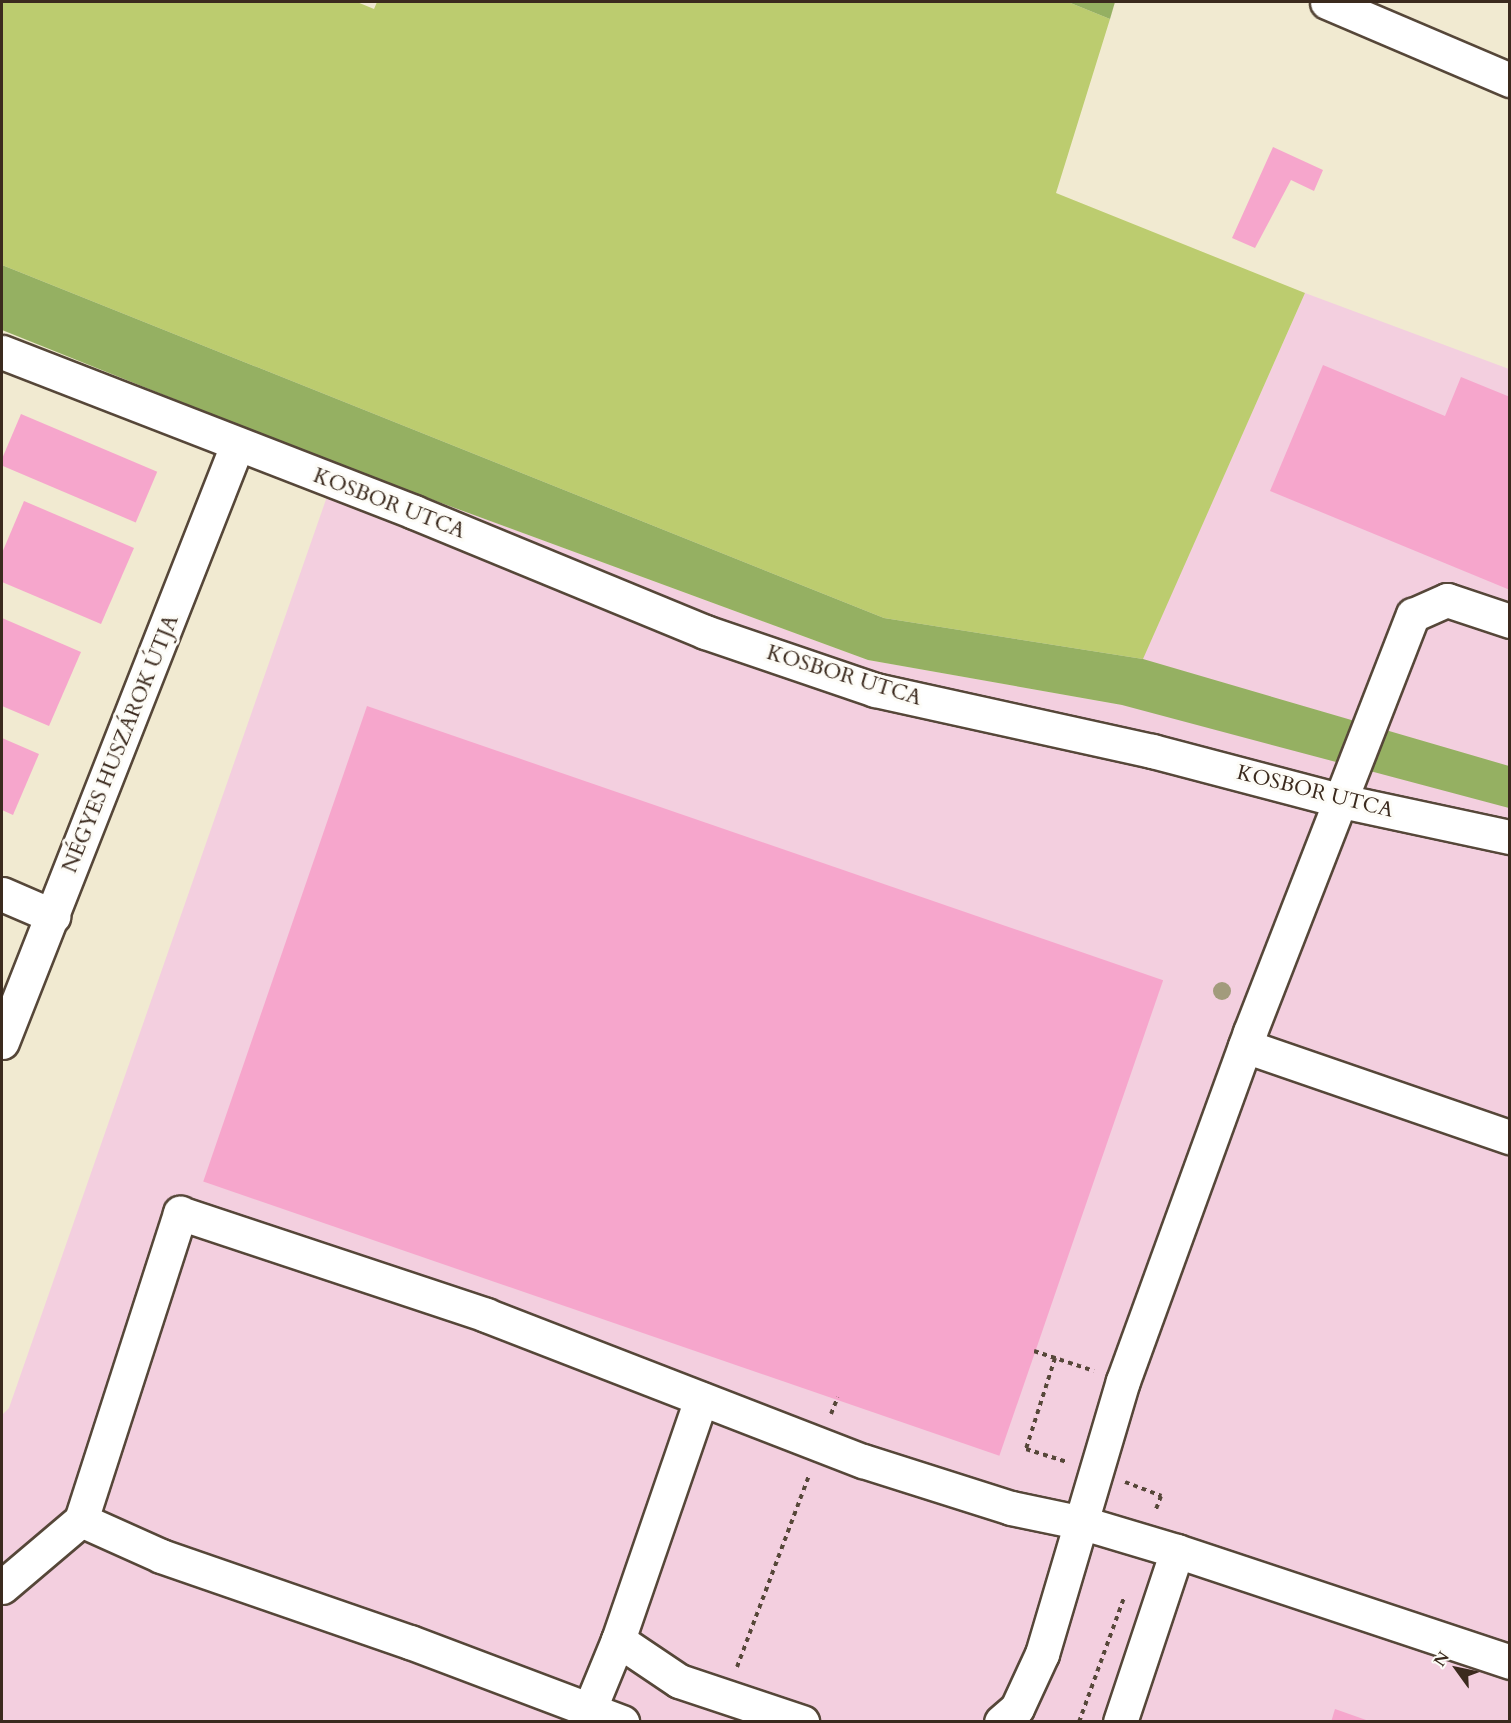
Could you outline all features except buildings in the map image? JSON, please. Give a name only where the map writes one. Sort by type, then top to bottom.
[{"type":"street","points":[[1327,2],[1509,80]]},
{"type":"street","name":"KOSBOR UTCA","points":[[2,352],[414,512],[705,632],[876,690],[1152,751],[1342,801],[1509,837]]},
{"type":"street","name":"NÉGYES HUSZÁROK ÚTJA","points":[[2,1042],[237,445]]},
{"type":"street","points":[[1001,1722],[1017,1708],[1042,1654],[1083,1523],[1123,1381],[1245,1046],[1413,615],[1447,600],[1509,621]]},
{"type":"street","points":[[2,894],[53,916]]},
{"type":"street","points":[[1245,1046],[1509,1137]]},
{"type":"street","points":[[2,1587],[81,1520],[180,1213],[486,1315],[820,1446],[1011,1508],[1083,1523],[1177,1551],[1509,1662]]},
{"type":"street","points":[[590,1708],[618,1640],[700,1399]]},
{"type":"street","points":[[81,1520],[161,1556],[590,1708],[622,1722]]},
{"type":"street","points":[[1120,1722],[1177,1551]]},
{"type":"street","points":[[618,1640],[679,1681],[726,1699],[802,1722]]},
{"type":"path","points":[[1034,1351],[1123,1381]]},
{"type":"path","points":[[726,1699],[838,1397]]},
{"type":"shaded area","points":[[1305,293],[1509,369],[1509,1721],[2,1722],[2,1415],[9,1408],[338,465],[868,660],[1122,705]]},
{"type":"green space","points":[[2,2],[357,2],[374,9],[377,2],[1068,2],[1110,19],[1056,193],[1305,293],[1143,659],[884,618],[2,265]]},
{"type":"green space","points":[[1068,2],[1115,2],[1110,19]]},
{"type":"green space","points":[[2,265],[884,618],[1143,659],[1509,766],[1509,808],[1122,705],[868,660],[338,465],[2,330]]}]
